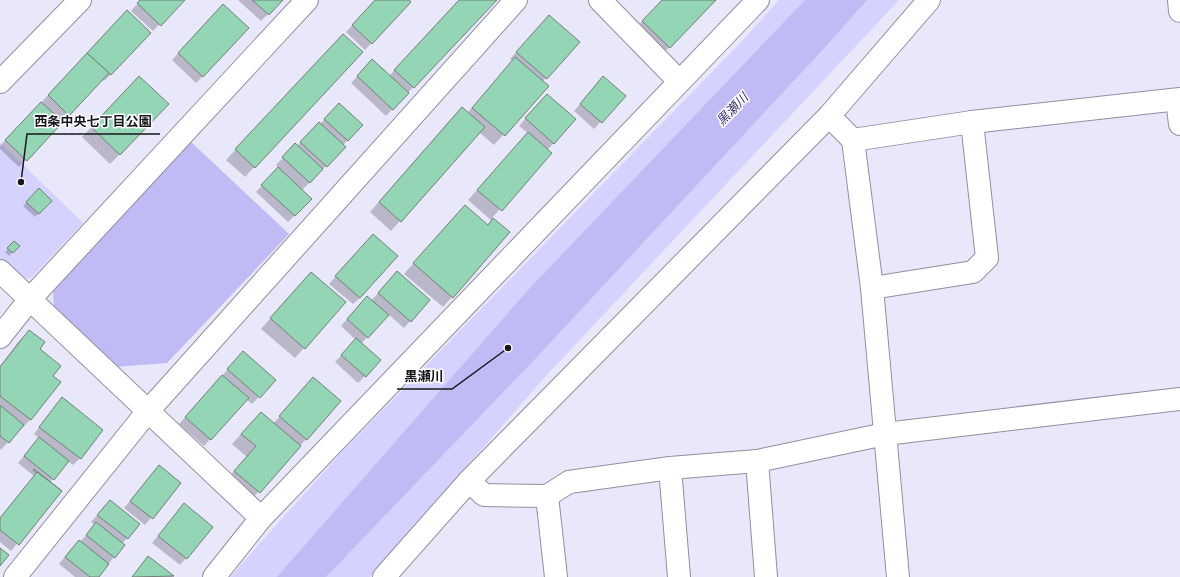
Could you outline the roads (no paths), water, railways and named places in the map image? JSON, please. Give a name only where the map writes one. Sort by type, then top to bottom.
[{"type":"street","points":[[0,82],[80,0]]},
{"type":"street","points":[[0,337],[30,299],[307,0]]},
{"type":"street","points":[[15,577],[148,411],[516,0]]},
{"type":"street","points":[[600,0],[679,82]]},
{"type":"street","points":[[214,577],[261,518],[758,0]]},
{"type":"street","points":[[384,577],[469,481],[829,116],[929,0]]},
{"type":"street","points":[[1179,0],[1180,11]]},
{"type":"street","points":[[853,140],[972,122],[1178,100],[1180,124]]},
{"type":"street","points":[[829,116],[853,140],[872,288],[898,577]]},
{"type":"street","points":[[872,288],[973,272],[987,258],[972,122]]},
{"type":"street","points":[[0,271],[261,518]]},
{"type":"street","points":[[469,481],[484,495],[547,496],[569,482],[670,468],[757,461],[885,434],[1180,399]]},
{"type":"street","points":[[757,461],[766,577]]},
{"type":"street","points":[[670,468],[679,577]]},
{"type":"street","points":[[547,496],[556,577]]},
{"type":"water","points":[[805,0],[867,0],[536,358],[326,577],[277,577],[529,289]]},
{"type":"water","points":[[190,141],[289,234],[167,363],[114,367],[54,308],[53,290]]},
{"type":"place","name":"西条中央七丁目公園","points":[[21,182]]},
{"type":"place","name":"黒瀬川","points":[[508,348]]}]
